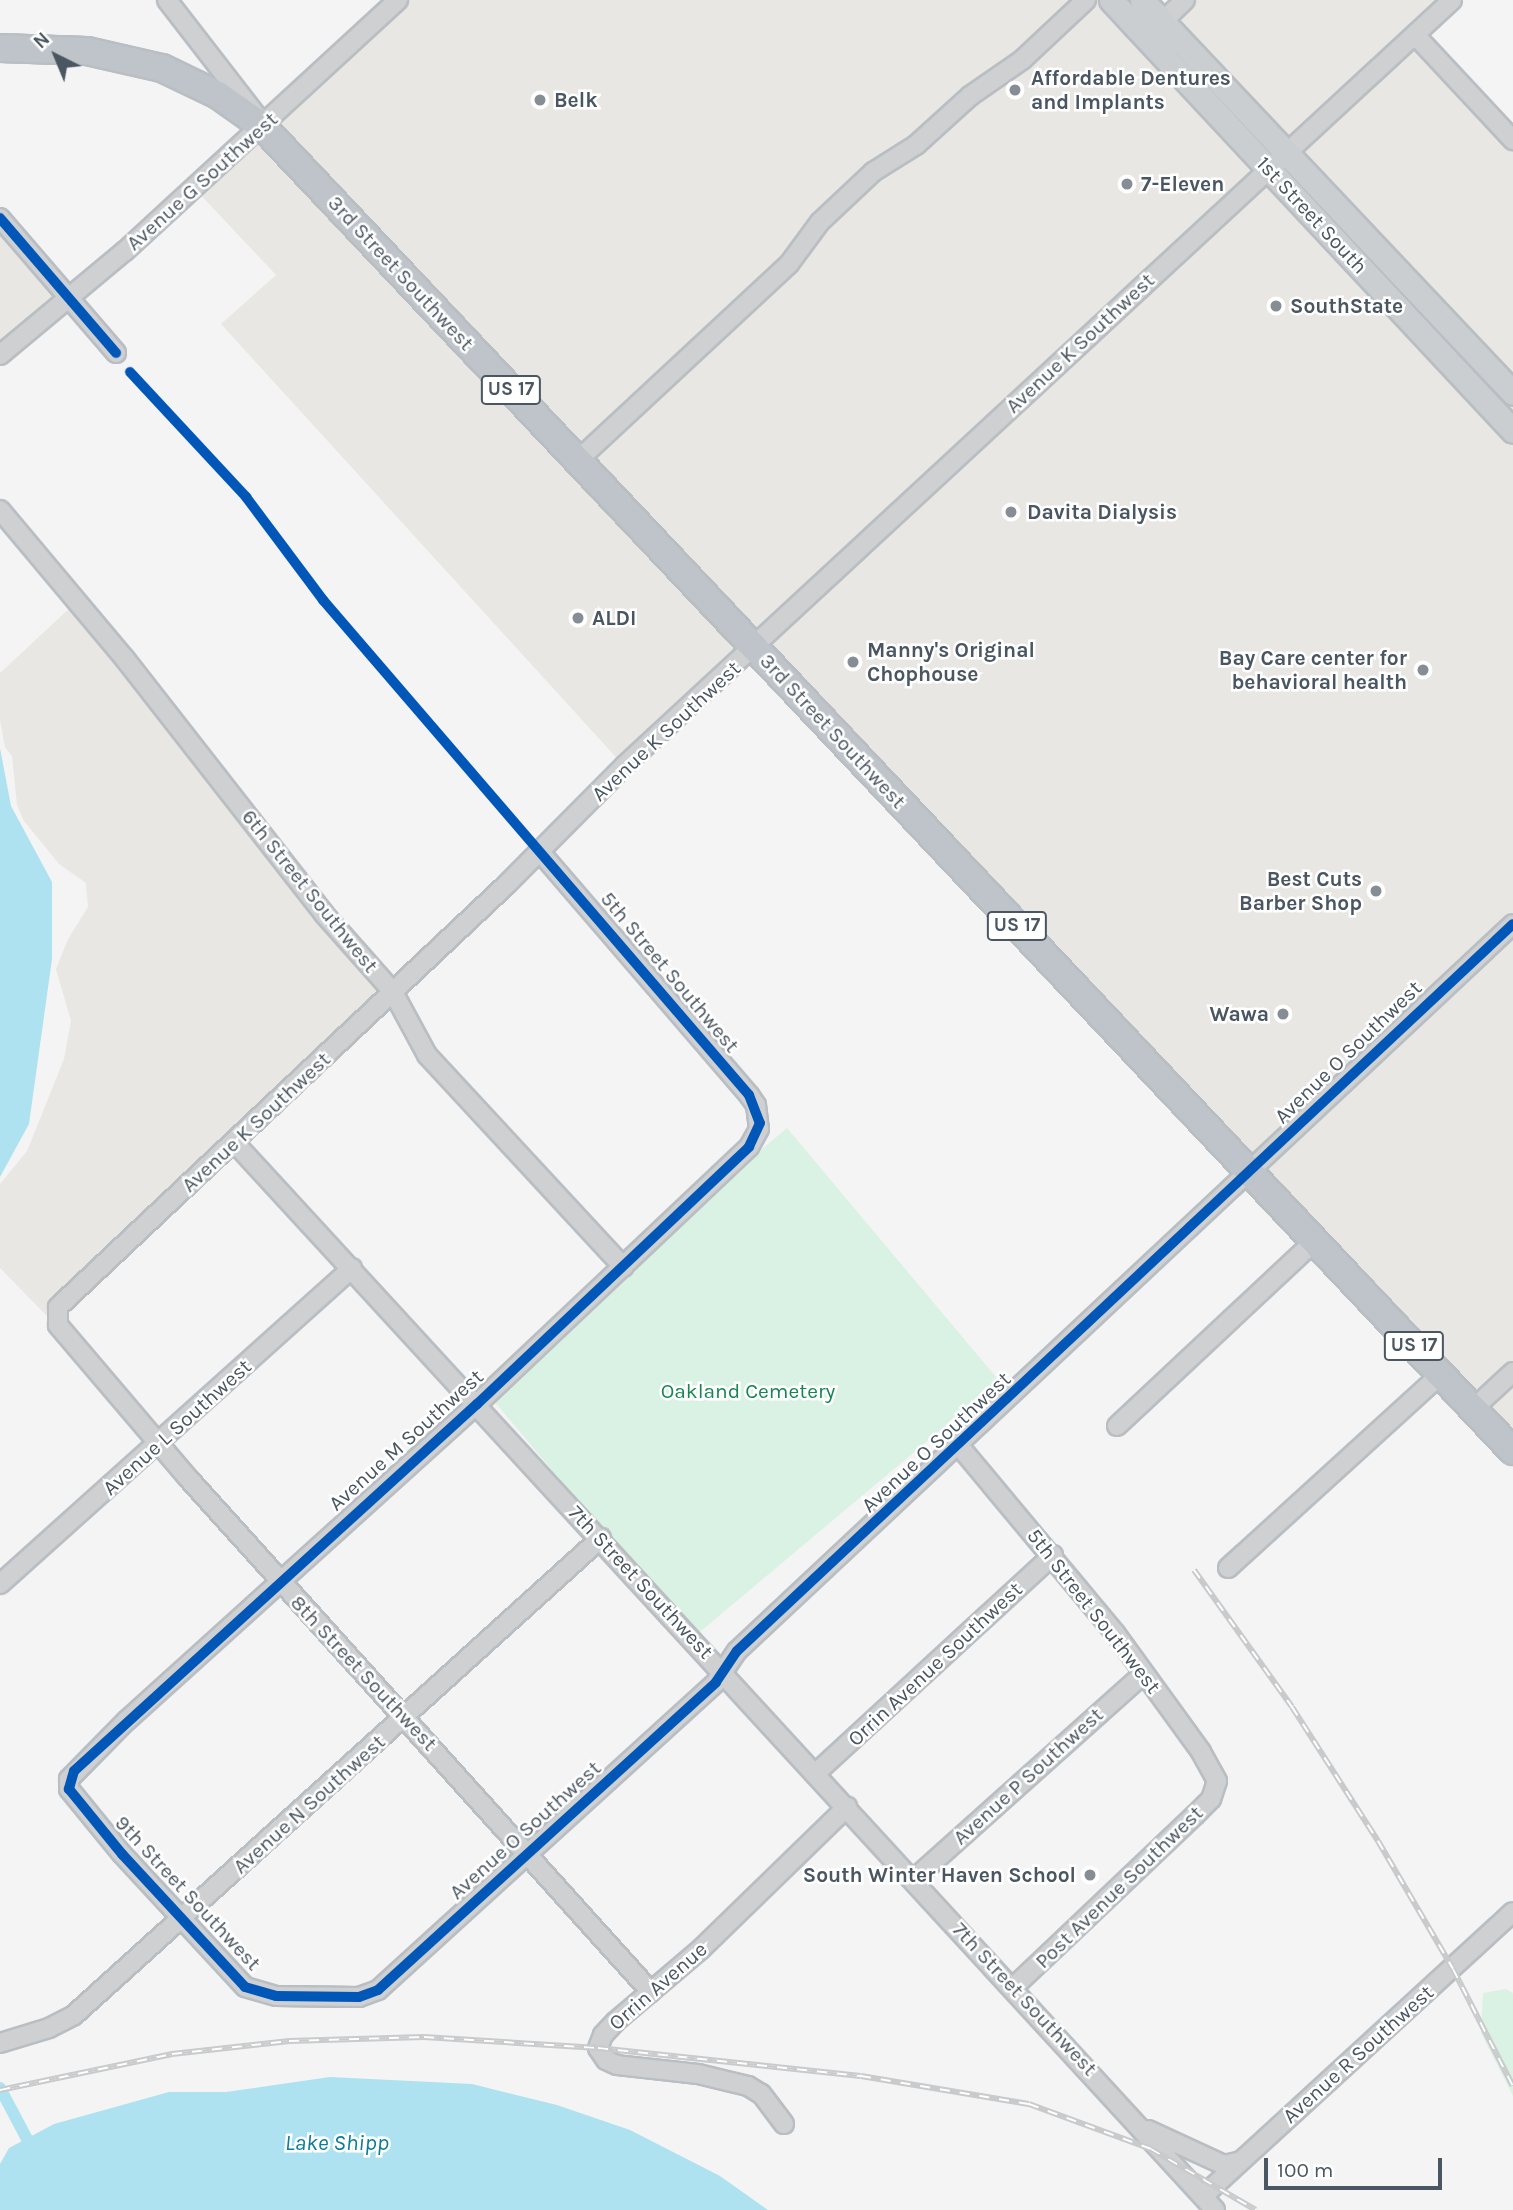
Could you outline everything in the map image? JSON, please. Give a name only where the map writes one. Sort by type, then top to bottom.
[{"type":"highway","name":"US 17","points":[[0,48],[87,51],[150,64],[192,81],[262,126]]},
{"type":"highway","name":"3rd Street Southwest","points":[[262,126],[1513,1451]]},
{"type":"main road","name":"1st Street South","points":[[1111,0],[1154,29],[1289,154],[1513,393]]},
{"type":"main road","name":"1st Street South","points":[[1142,0],[1154,29],[1268,167],[1513,431]]},
{"type":"street","name":"3rd Street Southwest","points":[[167,0],[235,85],[262,126]]},
{"type":"street","name":"Avenue G Southwest","points":[[0,355],[69,299],[398,0]]},
{"type":"street","points":[[578,461],[789,264],[820,222],[873,172],[916,145],[970,96],[1022,60],[1086,0]]},
{"type":"street","points":[[1154,29],[1185,0]]},
{"type":"street","name":"Avenue K Southwest","points":[[55,1318],[63,1300],[393,992],[540,852],[624,766],[755,648],[1268,167],[1289,154],[1452,0]]},
{"type":"street","points":[[1415,35],[1513,140]]},
{"type":"street","points":[[0,218],[116,354]]},
{"type":"street","name":"6th Street Southwest","points":[[0,510],[151,692],[324,914],[393,992],[427,1055],[623,1267]]},
{"type":"street","name":"5th Street Southwest","points":[[540,852],[749,1095],[760,1123]]},
{"type":"street","name":"Avenue O Southwest","points":[[384,1984],[716,1682],[737,1651],[960,1447],[1513,924]]},
{"type":"street","name":"Avenue M Southwest","points":[[69,1779],[279,1581],[477,1404],[623,1267],[749,1147],[760,1123]]},
{"type":"street","name":"7th Street Southwest","points":[[234,1142],[1014,1987],[1215,2210]]},
{"type":"street","points":[[1118,1426],[1315,1241]]},
{"type":"street","name":"Avenue L Southwest","points":[[0,1584],[160,1444],[352,1268]]},
{"type":"street","name":"8th Street Southwest","points":[[55,1318],[279,1581],[651,1992]]},
{"type":"street","points":[[1474,1408],[1513,1372]]},
{"type":"street","points":[[1228,1569],[1441,1374]]},
{"type":"street","name":"5th Street Southwest","points":[[960,1447],[1053,1555],[1201,1752],[1217,1782]]},
{"type":"street","name":"Avenue N Southwest","points":[[0,2043],[49,2028],[74,2015],[601,1538]]},
{"type":"street","name":"Orrin Avenue Southwest","points":[[816,1773],[1053,1555]]},
{"type":"street","name":"Avenue P Southwest","points":[[914,1880],[1143,1674]]},
{"type":"street","name":"9th Street Southwest","points":[[69,1779],[69,1789],[122,1854],[245,1987],[276,1996],[359,1997],[384,1984]]},
{"type":"street","name":"Post Avenue Southwest","points":[[1014,1987],[1211,1799],[1217,1782]]},
{"type":"street","name":"Orrin Avenue","points":[[783,2124],[761,2094],[748,2086],[606,2060],[598,2049],[603,2035],[846,1807]]},
{"type":"street","name":"Avenue R Southwest","points":[[1203,2196],[1513,1912]]},
{"type":"street","points":[[1141,2127],[1224,2165],[1241,2161]]},
{"type":"shaded area","points":[[398,0],[1134,0],[1289,154],[624,766],[221,324],[276,275],[194,188]]},
{"type":"shaded area","points":[[1196,0],[1442,0],[1288,145],[1172,22]]},
{"type":"shaded area","points":[[1416,44],[1513,149],[1513,384],[1298,155]]},
{"type":"shaded area","points":[[1288,162],[1513,402],[1513,422],[1278,169]]},
{"type":"shaded area","points":[[1264,179],[1513,439],[1513,914],[1249,1161],[764,648]]},
{"type":"shaded area","points":[[0,227],[59,297],[0,346]]},
{"type":"shaded area","points":[[72,606],[383,991],[58,1294],[48,1317],[0,1268],[0,1184],[27,1151],[64,1059],[71,1021],[56,969],[68,939],[88,907],[86,883],[59,864],[24,821],[17,805],[12,756],[5,747],[0,720],[0,673]]},
{"type":"shaded area","points":[[1513,933],[1513,1363],[1473,1399],[1258,1172]]},
{"type":"shaded area","points":[[1513,1382],[1513,1442],[1483,1409]]},
{"type":"green space","name":"Oakland Cemetery","points":[[787,1128],[999,1381],[693,1638],[481,1385]]},
{"type":"green space","points":[[1506,1989],[1513,1993],[1513,2096],[1481,2033],[1483,1993]]},
{"type":"water","points":[[0,748],[11,806],[52,882],[52,959],[29,1124],[0,1177]]},
{"type":"water","name":"Lake Shipp","points":[[330,2077],[472,2084],[557,2105],[630,2130],[720,2176],[768,2210],[0,2210],[0,2164],[9,2148],[54,2124],[169,2092],[226,2092]]},
{"type":"waterway","points":[[0,2088],[27,2139]]},
{"type":"railway","points":[[1194,1570],[1292,1707],[1378,1841],[1453,1969],[1513,2086]]},
{"type":"railway","points":[[0,2090],[172,2054],[289,2041],[424,2037],[598,2048],[861,2076],[1029,2104],[1151,2149],[1256,2210]]},
{"type":"cycle path","points":[[0,218],[116,353]]},
{"type":"cycle path","points":[[130,372],[246,497],[323,600],[749,1095],[760,1123],[749,1147],[477,1404],[74,1771],[69,1789],[122,1854],[245,1987],[276,1996],[359,1997],[378,1990],[716,1682],[737,1651],[1513,924]]},
{"type":"place","name":"Affordable Dentures and Implants","points":[[1015,90]]},
{"type":"place","name":"Belk","points":[[540,100]]},
{"type":"place","name":"7-Eleven","points":[[1127,184]]},
{"type":"place","name":"SouthState","points":[[1276,306]]},
{"type":"place","name":"Davita Dialysis","points":[[1011,512]]},
{"type":"place","name":"ALDI","points":[[578,618]]},
{"type":"place","name":"Manny's Original Chophouse","points":[[853,662]]},
{"type":"place","name":"Bay Care center for behavioral health","points":[[1423,670]]},
{"type":"place","name":"Best Cuts Barber Shop","points":[[1376,891]]},
{"type":"place","name":"Wawa","points":[[1283,1014]]},
{"type":"place","name":"South Winter Haven School","points":[[1090,1875]]}]
